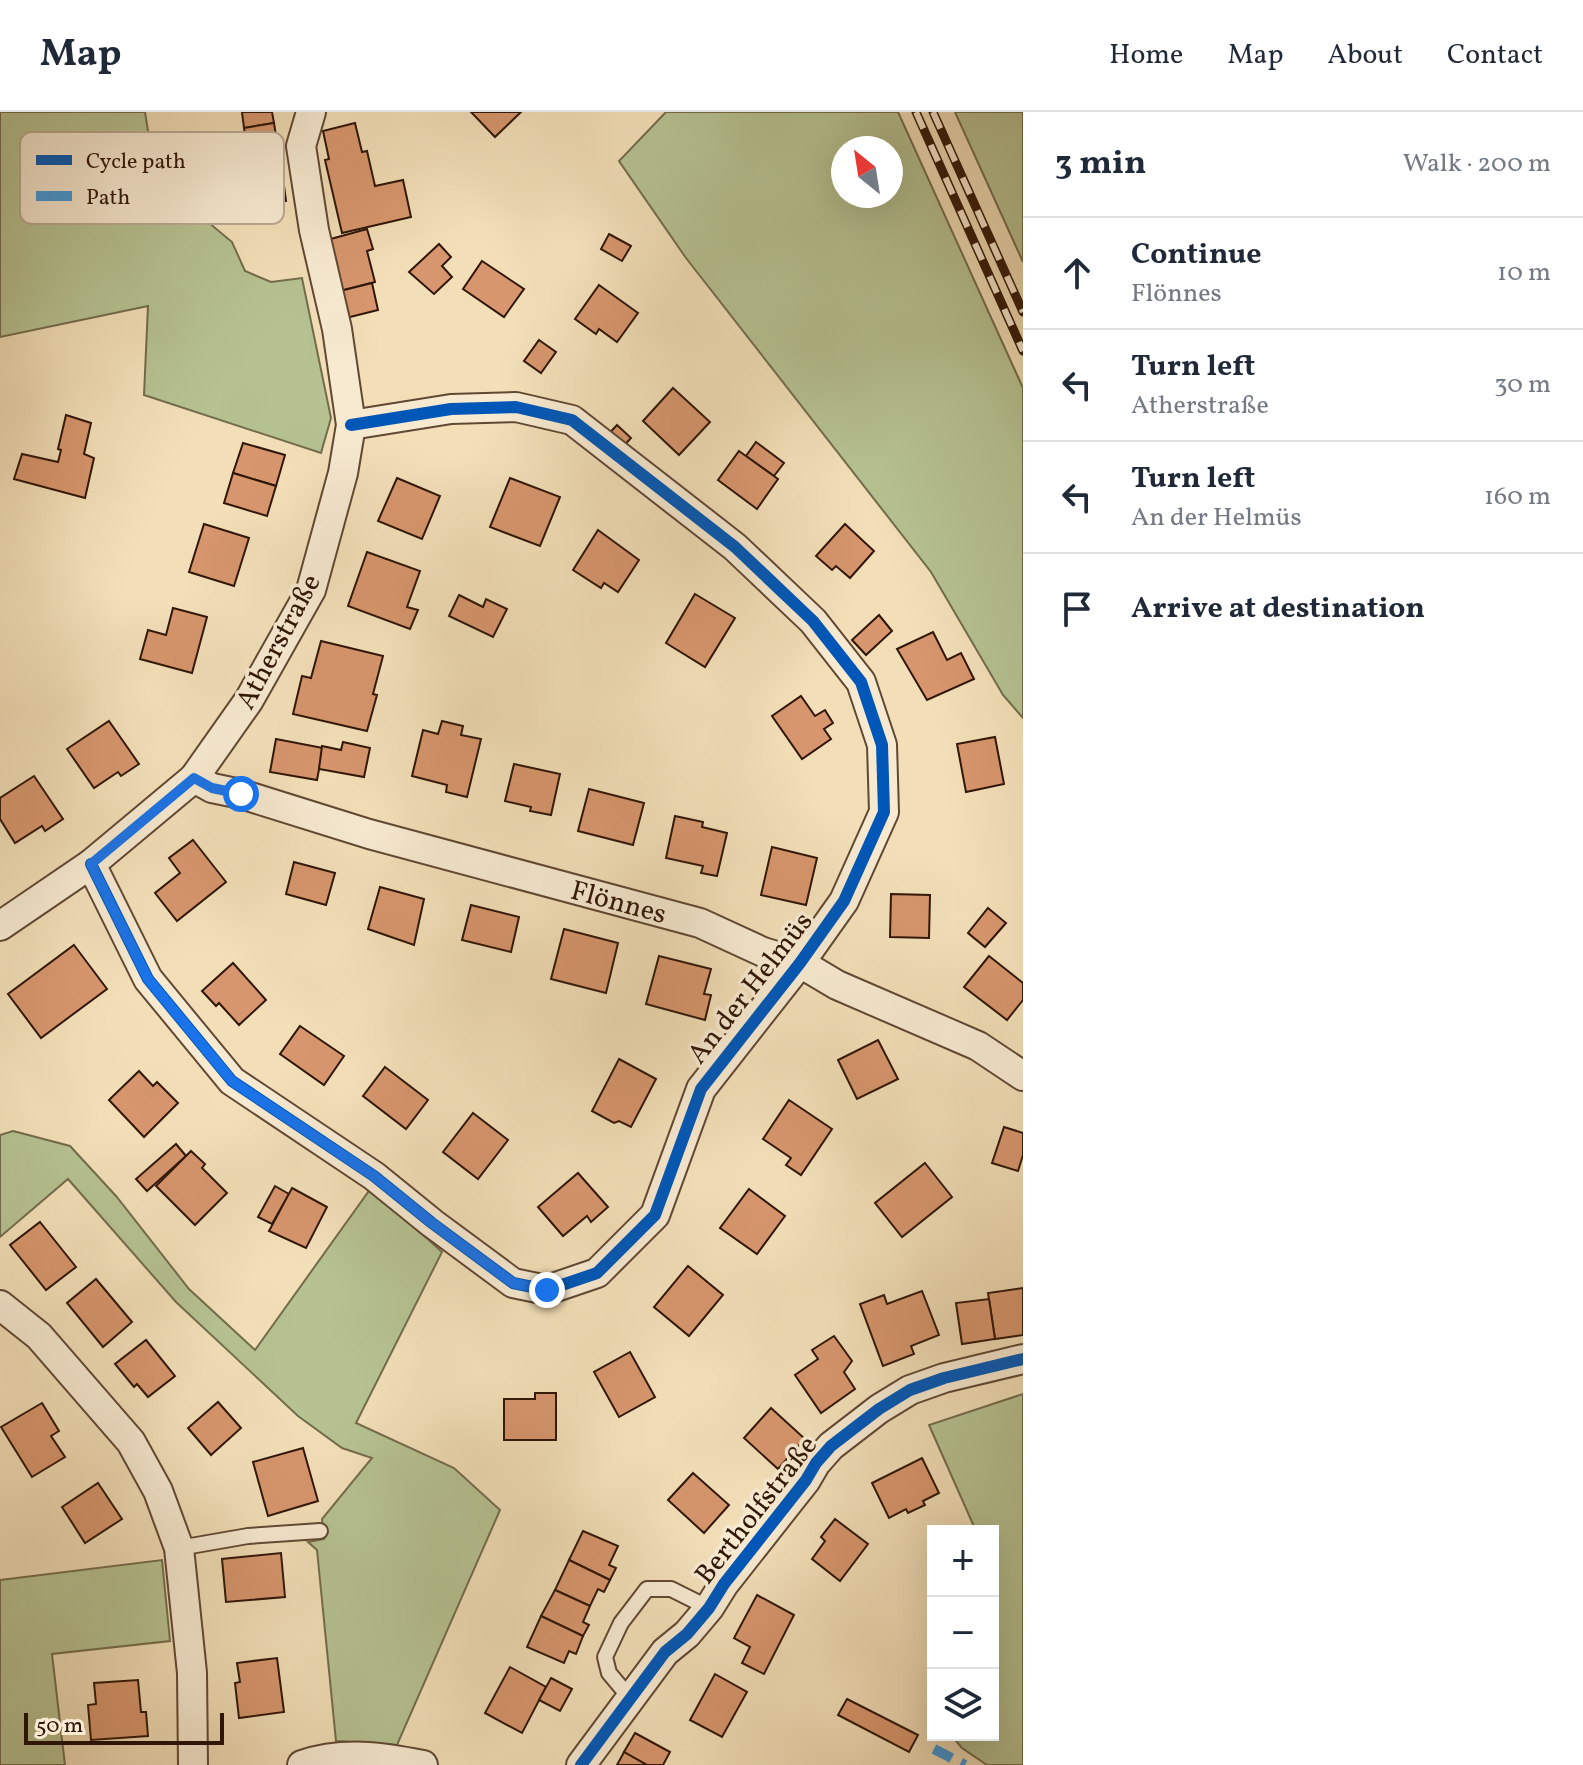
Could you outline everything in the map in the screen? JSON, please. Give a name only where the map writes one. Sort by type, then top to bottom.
[{"type":"street","name":"Atherstraße","points":[[0,926],[91,864],[194,778],[249,700],[311,590],[343,473],[351,425],[337,329],[314,230],[301,146],[311,112]]},
{"type":"street","name":"An der Helmüs","points":[[91,864],[148,979],[232,1081],[374,1176],[513,1283],[547,1290],[597,1273],[655,1215],[701,1089],[800,963],[844,901],[884,812],[882,745],[861,682],[813,621],[735,547],[572,420],[516,407],[451,409],[351,425]]},
{"type":"street","name":"Flönnes","points":[[194,778],[212,788],[369,834],[700,923],[763,952],[800,963],[837,985],[978,1046],[1023,1076]]},
{"type":"street","points":[[0,1305],[39,1336],[131,1442],[158,1491],[179,1548],[192,1673],[193,1765]]},
{"type":"street","name":"Bertholfstraße","points":[[581,1765],[665,1652],[687,1634],[709,1608],[724,1584],[831,1446],[879,1409],[910,1390],[944,1378],[1023,1359]]},
{"type":"street","points":[[302,1765],[349,1755],[383,1757],[423,1765]]},
{"type":"lane","points":[[179,1548],[248,1536],[320,1531]]},
{"type":"lane","points":[[630,1698],[609,1673],[605,1657],[621,1623],[647,1589],[671,1589],[709,1608]]},
{"type":"green space","points":[[0,112],[145,112],[148,132],[20,132],[20,224],[210,224],[232,242],[245,271],[271,282],[302,278],[331,418],[321,453],[144,395],[148,306],[0,337]]},
{"type":"green space","points":[[666,112],[898,112],[1023,388],[1023,718],[1003,695],[931,572],[686,258],[619,161]]},
{"type":"green space","points":[[955,112],[1023,112],[1023,262]]},
{"type":"green space","points":[[13,1131],[70,1146],[116,1196],[189,1289],[255,1350],[371,1188],[442,1252],[356,1423],[454,1468],[500,1510],[397,1745],[336,1741],[317,1550],[308,1542],[324,1539],[322,1519],[372,1458],[342,1448],[298,1416],[176,1302],[68,1179],[0,1237],[0,1135]]},
{"type":"green space","points":[[1023,1394],[1023,1765],[987,1765],[956,1741],[999,1741],[999,1525],[973,1525],[929,1425]]},
{"type":"green space","points":[[162,1560],[170,1641],[52,1654],[65,1765],[0,1765],[0,1580]]},
{"type":"building","points":[[242,112],[272,112],[274,123],[244,128]]},
{"type":"building","points":[[471,112],[521,112],[495,137]]},
{"type":"building","points":[[274,123],[275,132],[245,132],[244,128]]},
{"type":"building","points":[[355,123],[362,152],[367,151],[375,186],[403,180],[411,217],[342,233],[325,160],[329,159],[323,131]]},
{"type":"building","points":[[367,229],[373,249],[367,251],[375,282],[340,291],[327,240]]},
{"type":"building","points":[[609,234],[631,246],[622,261],[601,249]]},
{"type":"building","points":[[439,244],[451,257],[442,266],[452,277],[434,294],[409,272]]},
{"type":"building","points":[[482,261],[524,289],[504,317],[463,289]]},
{"type":"building","points":[[372,283],[378,310],[346,318],[340,291]]},
{"type":"building","points":[[599,285],[638,313],[617,342],[599,329],[596,334],[575,319]]},
{"type":"building","points":[[539,340],[556,352],[541,373],[524,361]]},
{"type":"building","points":[[673,388],[710,422],[679,455],[643,421]]},
{"type":"building","points":[[66,415],[91,423],[84,454],[94,458],[85,498],[14,479],[22,454],[58,462]]},
{"type":"building","points":[[617,425],[631,438],[618,452],[604,439]]},
{"type":"building","points":[[756,442],[784,463],[774,476],[746,456]]},
{"type":"building","points":[[243,443],[285,455],[276,486],[233,473]]},
{"type":"building","points":[[739,451],[778,479],[757,509],[718,480]]},
{"type":"building","points":[[233,473],[276,486],[267,516],[224,503]]},
{"type":"building","points":[[397,478],[440,496],[422,539],[378,521]]},
{"type":"building","points":[[510,478],[560,497],[540,546],[490,527]]},
{"type":"building","points":[[204,524],[249,538],[234,586],[189,572]]},
{"type":"building","points":[[845,524],[874,551],[850,578],[836,566],[832,570],[816,556]]},
{"type":"building","points":[[598,530],[639,560],[618,592],[604,583],[601,588],[573,570]]},
{"type":"building","points":[[367,552],[420,571],[407,607],[418,610],[410,629],[348,606]]},
{"type":"building","points":[[695,594],[735,618],[705,667],[666,643]]},
{"type":"building","points":[[459,595],[483,607],[486,599],[507,609],[493,637],[449,616]]},
{"type":"building","points":[[173,608],[207,617],[192,673],[140,659],[148,630],[166,635]]},
{"type":"building","points":[[879,615],[892,631],[866,655],[852,640]]},
{"type":"building","points":[[933,632],[947,660],[961,653],[974,679],[927,700],[897,649]]},
{"type":"building","points":[[321,641],[383,656],[367,731],[293,714],[302,676],[311,678]]},
{"type":"building","points":[[801,696],[815,716],[825,710],[833,723],[824,729],[831,739],[802,759],[772,716]]},
{"type":"building","points":[[109,721],[139,764],[121,776],[118,772],[94,788],[67,749]]},
{"type":"building","points":[[442,721],[463,726],[461,735],[481,739],[467,797],[446,792],[447,785],[412,776],[423,730],[438,734]]},
{"type":"building","points":[[995,737],[1004,784],[966,792],[957,744]]},
{"type":"building","points":[[276,739],[323,748],[317,780],[270,772]]},
{"type":"building","points":[[343,742],[370,748],[364,777],[319,769],[322,746],[341,750]]},
{"type":"building","points":[[514,764],[560,774],[551,815],[505,801]]},
{"type":"building","points":[[34,776],[63,819],[45,831],[42,826],[15,843],[0,819],[0,798]]},
{"type":"building","points":[[589,789],[644,803],[633,845],[578,831]]},
{"type":"building","points":[[675,816],[703,822],[702,827],[727,833],[717,876],[701,873],[703,866],[666,858]]},
{"type":"building","points":[[193,840],[226,882],[177,921],[155,893],[180,873],[169,858]]},
{"type":"building","points":[[772,847],[817,858],[806,905],[761,895]]},
{"type":"building","points":[[294,862],[335,873],[326,905],[286,894]]},
{"type":"building","points":[[380,887],[424,899],[414,945],[368,929]]},
{"type":"building","points":[[891,894],[930,895],[929,938],[890,937]]},
{"type":"building","points":[[471,905],[519,917],[511,952],[462,940]]},
{"type":"building","points":[[988,908],[1006,923],[985,947],[968,933]]},
{"type":"building","points":[[564,929],[618,943],[606,993],[551,979]]},
{"type":"building","points":[[74,945],[107,989],[41,1038],[8,994]]},
{"type":"building","points":[[659,956],[711,969],[704,994],[711,995],[705,1020],[646,1004]]},
{"type":"building","points":[[989,956],[1023,983],[1023,1000],[1007,1020],[964,987]]},
{"type":"building","points":[[233,963],[266,1000],[239,1025],[219,1003],[216,1006],[202,991]]},
{"type":"building","points":[[300,1026],[344,1056],[324,1085],[280,1054]]},
{"type":"building","points":[[878,1040],[898,1079],[857,1099],[838,1060]]},
{"type":"building","points":[[619,1059],[656,1079],[631,1127],[619,1121],[614,1123],[592,1111]]},
{"type":"building","points":[[385,1067],[428,1100],[406,1129],[363,1096]]},
{"type":"building","points":[[139,1071],[153,1086],[157,1082],[178,1103],[144,1137],[109,1100]]},
{"type":"building","points":[[789,1100],[832,1129],[801,1175],[786,1165],[791,1158],[763,1139]]},
{"type":"building","points":[[473,1113],[508,1140],[478,1179],[443,1152]]},
{"type":"building","points":[[1004,1127],[1023,1133],[1023,1155],[1018,1171],[992,1163]]},
{"type":"building","points":[[176,1144],[186,1156],[147,1191],[136,1179]]},
{"type":"building","points":[[191,1151],[205,1164],[202,1168],[227,1193],[195,1225],[156,1186]]},
{"type":"building","points":[[925,1163],[952,1197],[902,1237],[875,1203]]},
{"type":"building","points":[[578,1173],[608,1207],[591,1222],[587,1216],[563,1236],[538,1207]]},
{"type":"building","points":[[275,1186],[289,1194],[272,1224],[258,1217]]},
{"type":"building","points":[[292,1188],[327,1207],[306,1248],[269,1231]]},
{"type":"building","points":[[749,1189],[785,1216],[757,1254],[720,1228]]},
{"type":"building","points":[[40,1222],[76,1267],[46,1290],[10,1245]]},
{"type":"building","points":[[688,1266],[723,1295],[689,1336],[654,1307]]},
{"type":"building","points":[[96,1279],[132,1322],[103,1347],[67,1303]]},
{"type":"building","points":[[1023,1288],[1023,1335],[995,1339],[988,1293]]},
{"type":"building","points":[[922,1291],[939,1335],[911,1346],[914,1354],[883,1366],[860,1304],[884,1295],[887,1304]]},
{"type":"building","points":[[989,1299],[995,1339],[962,1344],[956,1303]]},
{"type":"building","points":[[834,1336],[852,1361],[844,1372],[855,1389],[821,1413],[795,1375],[818,1359],[812,1350]]},
{"type":"building","points":[[146,1340],[175,1376],[148,1397],[137,1384],[134,1387],[115,1364]]},
{"type":"building","points":[[630,1352],[655,1397],[619,1417],[594,1372]]},
{"type":"building","points":[[535,1393],[556,1393],[556,1440],[504,1440],[504,1399],[535,1399]]},
{"type":"building","points":[[218,1402],[241,1428],[211,1455],[188,1428]]},
{"type":"building","points":[[42,1403],[59,1431],[51,1436],[65,1457],[32,1477],[1,1427]]},
{"type":"building","points":[[771,1408],[805,1439],[778,1469],[744,1438]]},
{"type":"building","points":[[303,1448],[318,1501],[268,1516],[253,1462]]},
{"type":"building","points":[[922,1458],[939,1493],[923,1501],[925,1505],[908,1513],[906,1509],[889,1518],[872,1483]]},
{"type":"building","points":[[693,1473],[729,1505],[704,1533],[668,1500]]},
{"type":"building","points":[[98,1483],[122,1519],[85,1543],[62,1507]]},
{"type":"building","points":[[835,1519],[868,1544],[840,1581],[812,1559],[825,1541],[821,1537]]},
{"type":"building","points":[[583,1531],[618,1546],[609,1565],[616,1568],[610,1580],[569,1560]]},
{"type":"building","points":[[281,1553],[285,1597],[226,1602],[222,1559]]},
{"type":"building","points":[[569,1560],[610,1580],[604,1592],[598,1589],[590,1606],[555,1590]]},
{"type":"building","points":[[555,1590],[590,1606],[583,1622],[589,1625],[583,1636],[541,1616]]},
{"type":"building","points":[[757,1595],[794,1615],[764,1674],[742,1663],[750,1647],[734,1638]]},
{"type":"building","points":[[541,1616],[583,1636],[576,1654],[569,1651],[564,1663],[527,1647]]},
{"type":"building","points":[[277,1658],[284,1712],[239,1718],[235,1683],[240,1682],[237,1663]]},
{"type":"building","points":[[510,1667],[546,1687],[522,1733],[485,1713]]},
{"type":"building","points":[[715,1674],[747,1692],[722,1737],[690,1720]]},
{"type":"building","points":[[551,1678],[572,1689],[560,1711],[539,1700]]},
{"type":"building","points":[[138,1680],[141,1712],[146,1712],[148,1736],[91,1740],[88,1705],[96,1704],[94,1683]]},
{"type":"building","points":[[847,1699],[918,1735],[909,1752],[838,1715]]},
{"type":"building","points":[[635,1733],[670,1752],[663,1765],[647,1765],[624,1752]]},
{"type":"building","points":[[624,1752],[647,1765],[617,1765]]},
{"type":"railway","points":[[916,112],[1023,351]]},
{"type":"railway","points":[[933,112],[1023,312]]},
{"type":"marked path","points":[[934,1749],[965,1765]]},
{"type":"cycle path","points":[[91,864],[148,979],[232,1081],[374,1176],[513,1283],[547,1290],[597,1273],[655,1215],[701,1089],[800,963],[844,901],[884,812],[882,745],[861,682],[813,621],[735,547],[572,420],[516,407],[451,409],[351,425]]},
{"type":"cycle path","points":[[581,1765],[665,1652],[687,1634],[709,1608],[724,1584],[831,1446],[879,1409],[910,1390],[944,1378],[1023,1359]]},
{"type":"route","points":[[241,794],[212,788],[194,778],[91,864],[148,979],[232,1081],[374,1176],[513,1283],[547,1290]]}]
